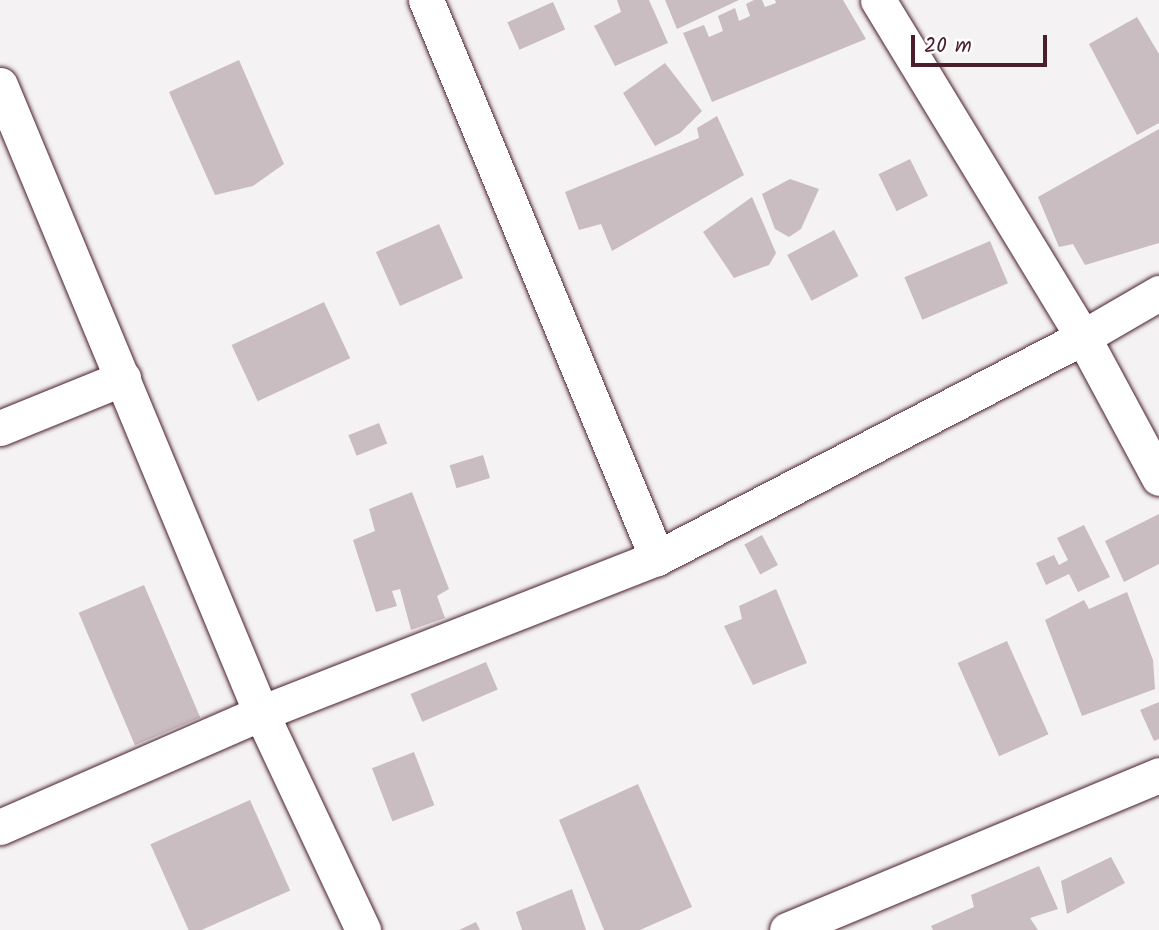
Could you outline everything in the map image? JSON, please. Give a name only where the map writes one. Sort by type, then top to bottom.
[{"type":"street","points":[[426,0],[657,558]]},
{"type":"street","points":[[877,0],[1083,337],[1159,478]]},
{"type":"street","points":[[0,85],[261,713],[363,930]]},
{"type":"street","points":[[0,827],[261,713],[657,558],[1083,337],[1159,293]]},
{"type":"street","points":[[0,428],[123,378]]},
{"type":"street","points":[[787,930],[854,916],[1159,775]]},
{"type":"building","points":[[617,0],[649,0],[668,43],[615,66],[594,26],[621,12]]},
{"type":"building","points":[[665,0],[739,0],[677,29]]},
{"type":"building","points":[[762,0],[765,7],[776,3],[775,0],[843,0],[866,39],[712,102],[683,33],[704,25],[709,37],[723,31],[718,16],[735,8],[739,21],[750,16],[746,4]]},
{"type":"building","points":[[553,2],[565,29],[520,50],[507,22]]},
{"type":"building","points":[[1137,17],[1159,54],[1159,123],[1137,135],[1089,44]]},
{"type":"building","points":[[239,60],[284,164],[253,186],[215,195],[169,92]]},
{"type":"building","points":[[665,63],[702,111],[680,133],[655,146],[623,93]]},
{"type":"building","points":[[717,116],[744,175],[612,251],[601,224],[579,230],[565,192],[699,138],[697,128]]},
{"type":"building","points":[[1159,129],[1159,243],[1085,265],[1073,244],[1059,247],[1038,197]]},
{"type":"building","points":[[910,159],[928,196],[897,211],[879,174]]},
{"type":"building","points":[[790,179],[819,189],[801,229],[789,237],[775,229],[762,194]]},
{"type":"building","points":[[752,197],[776,253],[769,265],[734,278],[703,232]]},
{"type":"building","points":[[439,224],[463,278],[400,306],[376,252]]},
{"type":"building","points":[[834,230],[858,276],[812,301],[787,255]]},
{"type":"building","points":[[990,241],[1008,283],[922,320],[904,277]]},
{"type":"building","points":[[324,302],[350,358],[258,401],[232,345]]},
{"type":"building","points":[[379,423],[387,443],[357,456],[348,435]]},
{"type":"building","points":[[483,455],[490,478],[457,488],[450,465]]},
{"type":"building","points":[[412,492],[449,589],[437,596],[445,618],[411,630],[400,589],[392,591],[397,606],[376,612],[353,540],[375,531],[369,509]]},
{"type":"building","points":[[1159,514],[1159,564],[1124,582],[1105,541]]},
{"type":"building","points":[[1084,525],[1110,577],[1078,592],[1069,574],[1046,585],[1036,563],[1054,555],[1059,565],[1068,560],[1057,538]]},
{"type":"building","points":[[762,535],[778,565],[760,574],[744,544]]},
{"type":"building","points":[[144,585],[200,718],[135,745],[79,613]]},
{"type":"building","points":[[776,589],[807,663],[753,685],[724,626],[742,619],[739,606]]},
{"type":"building","points":[[1127,592],[1153,660],[1155,689],[1082,716],[1045,620],[1084,600],[1089,609]]},
{"type":"building","points":[[1007,641],[1048,734],[999,756],[958,663]]},
{"type":"building","points":[[486,662],[498,690],[422,722],[411,694]]},
{"type":"building","points":[[1159,702],[1159,739],[1154,741],[1140,710]]},
{"type":"building","points":[[414,752],[434,805],[392,821],[372,768]]},
{"type":"building","points":[[638,784],[692,907],[640,930],[604,930],[559,820]]},
{"type":"building","points":[[250,800],[290,890],[201,930],[189,930],[150,844]]},
{"type":"building","points":[[1111,857],[1125,883],[1067,914],[1061,881]]},
{"type":"building","points":[[1039,866],[1058,909],[1030,918],[1038,930],[933,930],[931,926],[974,907],[971,895]]},
{"type":"building","points":[[572,889],[586,930],[522,930],[516,912]]},
{"type":"building","points":[[476,922],[480,930],[459,930]]}]
